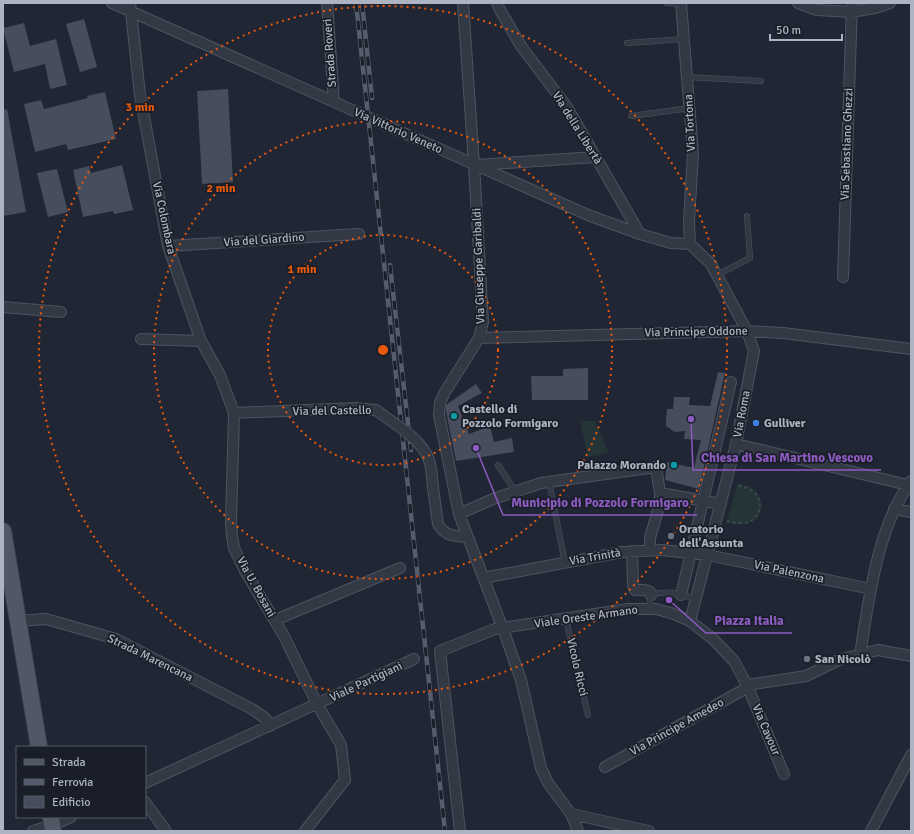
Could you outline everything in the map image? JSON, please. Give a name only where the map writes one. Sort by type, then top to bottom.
[{"type":"main road","points":[[3,531],[39,746]]},
{"type":"street","name":"Via Vittorio Veneto","points":[[112,3],[131,8],[334,102],[588,215],[640,234],[671,243],[690,244]]},
{"type":"street","name":"Strada Roveri","points":[[327,3],[334,102]]},
{"type":"street","name":"Via Giuseppe Garibaldi","points":[[463,3],[483,322],[479,338],[445,392],[440,403],[440,415],[459,514],[521,680],[541,768],[548,783],[571,814],[578,831]]},
{"type":"street","name":"Via della Libertà","points":[[497,3],[521,46],[567,107],[640,234]]},
{"type":"street","points":[[798,3],[817,10],[875,8],[890,3]]},
{"type":"street","name":"Via Tortona","points":[[682,4],[692,152],[689,221],[690,244]]},
{"type":"street","name":"Via Colombara","points":[[131,8],[140,95],[168,246],[201,341],[220,375],[234,413]]},
{"type":"street","name":"Via Sebastiano Ghezzi","points":[[843,277],[852,8]]},
{"type":"street","points":[[474,165],[596,157]]},
{"type":"street","name":"Via del Giardino","points":[[168,246],[359,234]]},
{"type":"street","name":"Via Roma","points":[[690,244],[711,264],[747,331],[754,351],[727,482],[690,621]]},
{"type":"street","points":[[3,307],[61,312]]},
{"type":"street","name":"Via Principe Oddone","points":[[479,338],[747,331],[783,333],[911,349]]},
{"type":"street","points":[[141,339],[201,341]]},
{"type":"street","points":[[681,595],[731,382]]},
{"type":"street","name":"Via del Castello","points":[[234,413],[355,408],[376,410],[419,443],[422,447],[429,461],[438,524],[441,530],[447,534],[467,537]]},
{"type":"street","name":"Via U. Bosani","points":[[234,413],[232,536],[234,548],[245,571],[284,636],[317,704],[341,745],[345,780],[305,831]]},
{"type":"street","points":[[736,444],[909,483],[894,509],[884,538],[871,590],[860,655]]},
{"type":"street","points":[[459,514],[493,499],[549,481],[656,467],[660,503],[650,538],[650,550]]},
{"type":"street","points":[[660,493],[721,504]]},
{"type":"street","points":[[894,509],[911,512]]},
{"type":"street","name":"Via Trinità","points":[[483,578],[632,551],[662,550],[708,555]]},
{"type":"street","points":[[632,551],[633,586],[635,590],[646,589],[651,595]]},
{"type":"street","name":"Via Palenzona","points":[[708,555],[871,590]]},
{"type":"street","points":[[275,620],[400,568]]},
{"type":"street","name":"Viale Oreste Armano","points":[[460,831],[440,651],[495,629],[628,609],[649,609],[671,612],[690,621],[713,639],[734,661],[747,685]]},
{"type":"street","name":"Strada Marencana","points":[[18,620],[46,619],[116,638],[252,709],[265,718],[270,726]]},
{"type":"street","points":[[747,685],[806,676],[839,660],[878,650],[911,656]]},
{"type":"street","name":"Viale Partigiani","points":[[146,783],[414,659]]},
{"type":"street","name":"Via Principe Amedeo","points":[[605,767],[743,690],[747,685]]},
{"type":"street","name":"Via Cavour","points":[[747,685],[784,774]]},
{"type":"street","points":[[871,831],[911,755]]},
{"type":"street","points":[[146,803],[166,831]]},
{"type":"street","points":[[571,814],[649,831]]},
{"type":"street","points":[[33,831],[67,818]]},
{"type":"lane","points":[[667,3],[682,4]]},
{"type":"lane","points":[[627,43],[684,39]]},
{"type":"lane","points":[[687,77],[761,82]]},
{"type":"lane","points":[[630,116],[690,108]]},
{"type":"lane","points":[[716,275],[750,258],[748,216]]},
{"type":"lane","points":[[498,465],[515,491]]},
{"type":"lane","points":[[549,481],[565,563]]},
{"type":"lane","points":[[649,609],[651,595],[669,593],[696,599]]},
{"type":"lane","name":"Vicolo Ricci","points":[[566,619],[588,715]]},
{"type":"path","points":[[717,519],[744,523],[754,519],[760,511],[760,505],[756,494],[748,488],[727,482]]},
{"type":"shaded area","points":[[580,421],[595,421],[609,453],[588,457]]},
{"type":"shaded area","points":[[738,483],[755,491],[761,501],[761,511],[759,515],[751,522],[745,524],[726,523]]},
{"type":"building","points":[[84,19],[97,67],[80,72],[66,24]]},
{"type":"building","points":[[24,23],[30,46],[56,39],[67,85],[50,89],[45,64],[14,72],[3,28]]},
{"type":"building","points":[[228,89],[233,182],[202,184],[197,91]]},
{"type":"building","points":[[105,92],[116,139],[68,150],[66,144],[35,152],[24,104],[41,100],[44,109],[88,98],[87,96]]},
{"type":"building","points":[[7,109],[26,212],[3,216],[3,110]]},
{"type":"building","points":[[122,165],[133,210],[114,214],[113,211],[83,217],[73,170],[89,166],[91,173]]},
{"type":"building","points":[[57,169],[68,212],[48,217],[37,173]]},
{"type":"building","points":[[588,368],[588,400],[532,400],[531,376],[563,376],[563,369]]},
{"type":"building","points":[[718,372],[725,373],[699,489],[665,480],[667,462],[694,468],[701,440],[684,439],[685,431],[675,432],[666,426],[667,409],[673,409],[674,397],[690,397],[689,405],[710,406]]},
{"type":"building","name":"Castello di Pozzolo Formigaro","points":[[476,384],[482,393],[458,406],[469,434],[490,426],[494,442],[512,438],[514,452],[456,461],[446,405]]},
{"type":"railway","points":[[356,3],[445,831]]},
{"type":"railway","points":[[362,3],[372,98]]},
{"type":"railway","points":[[390,265],[411,450]]},
{"type":"place","name":"Castello di Pozzolo Formigaro","points":[[454,416]]},
{"type":"place","name":"Chiesa di San Martino Vescovo","points":[[691,419]]},
{"type":"place","name":"Gulliver","points":[[756,423]]},
{"type":"place","name":"Municipio di Pozzolo Formigaro","points":[[476,448]]},
{"type":"place","name":"Palazzo Morando","points":[[674,465]]},
{"type":"place","name":"Oratorio dell'Assunta","points":[[671,536]]},
{"type":"place","name":"Piazza Italia","points":[[669,600]]},
{"type":"place","name":"San Nicolò","points":[[807,659]]}]
